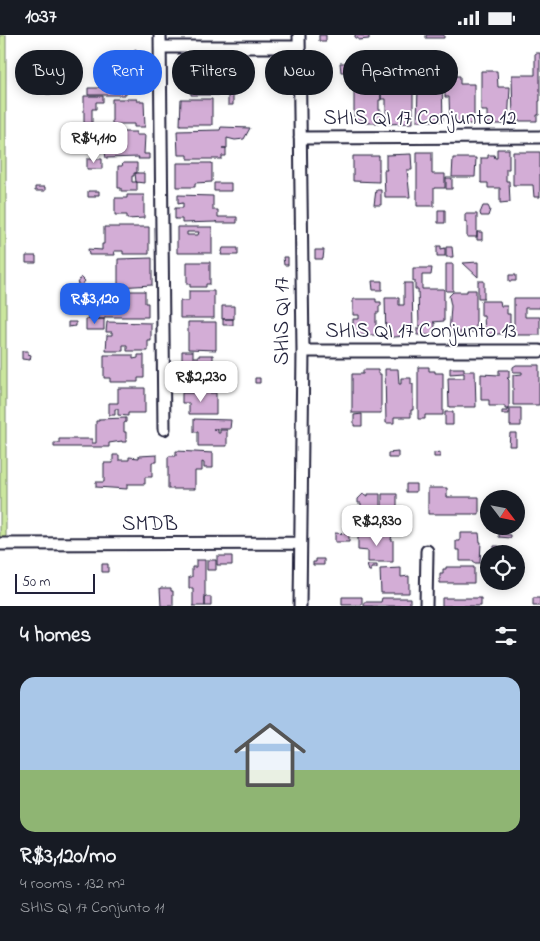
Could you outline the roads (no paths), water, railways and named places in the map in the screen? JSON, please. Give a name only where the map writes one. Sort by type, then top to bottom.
[{"type":"street","points":[[160,35],[164,429]]},
{"type":"street","name":"SHIS QI 17","points":[[299,35],[302,351],[300,606]]},
{"type":"street","points":[[160,47],[298,47]]},
{"type":"street","name":"SHIS QI 17 Conjunto 12","points":[[300,138],[540,137]]},
{"type":"street","name":"SHIS QI 17 Conjunto 13","points":[[302,351],[540,351]]},
{"type":"street","name":"SMDB","points":[[0,544],[300,543]]},
{"type":"street","points":[[426,606],[427,551]]}]
